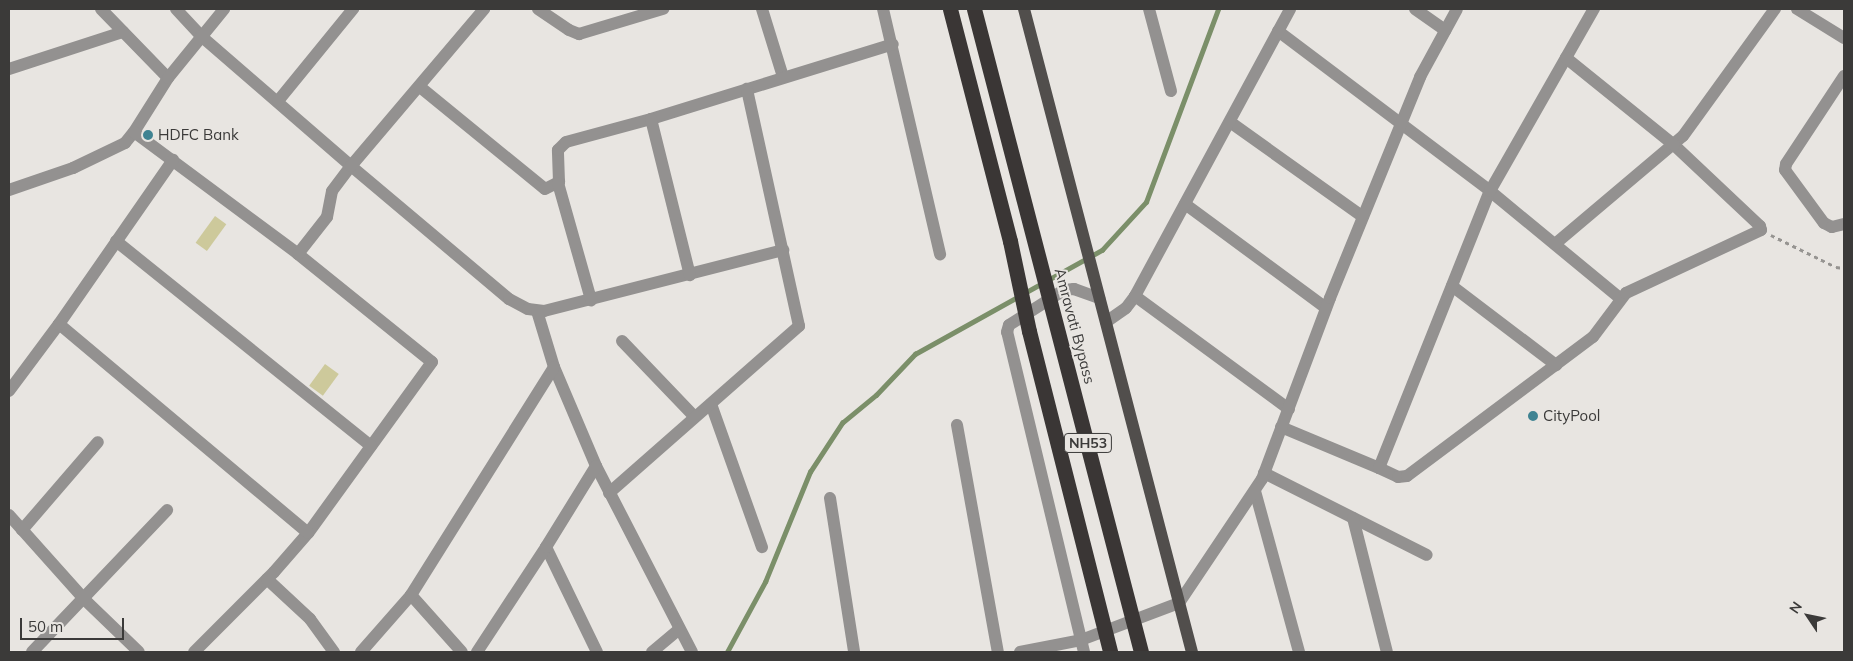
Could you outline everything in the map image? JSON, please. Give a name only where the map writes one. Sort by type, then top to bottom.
[{"type":"highway","name":"NH53","points":[[950,9],[1010,241],[1029,331],[1110,652]]},
{"type":"highway","name":"Amravati Bypass","points":[[974,9],[1141,652]]},
{"type":"main road","points":[[1024,9],[1192,652]]},
{"type":"street","points":[[102,9],[168,78]]},
{"type":"street","points":[[176,9],[201,36],[509,299],[537,311],[591,300],[783,250]]},
{"type":"street","points":[[10,192],[73,168],[124,143],[134,132],[168,78],[224,9]]},
{"type":"street","points":[[278,101],[353,9]]},
{"type":"street","points":[[298,254],[327,217],[332,191],[484,9]]},
{"type":"street","points":[[538,9],[578,34],[663,9]]},
{"type":"street","points":[[762,9],[783,77]]},
{"type":"street","points":[[883,9],[893,44],[940,254]]},
{"type":"street","points":[[1149,9],[1172,91]]},
{"type":"street","points":[[1106,322],[1126,308],[1134,296],[1290,9]]},
{"type":"street","points":[[1415,9],[1445,30]]},
{"type":"street","points":[[1020,652],[1082,646],[1179,603],[1255,491],[1264,473],[1326,308],[1420,77],[1457,9]]},
{"type":"street","points":[[1379,468],[1490,191],[1594,9]]},
{"type":"street","points":[[1555,244],[1674,145],[1692,125],[1775,9]]},
{"type":"street","points":[[1797,9],[1844,38]]},
{"type":"street","points":[[1278,31],[1402,122],[1490,191],[1620,298]]},
{"type":"street","points":[[9,69],[123,32]]},
{"type":"street","points":[[591,300],[558,183],[560,180],[558,150],[562,143],[651,118],[893,44]]},
{"type":"street","points":[[1281,427],[1398,477],[1407,476],[1593,337],[1620,298],[1632,289],[1761,230],[1760,226],[1674,145],[1566,58]]},
{"type":"street","points":[[1842,86],[1786,164],[1785,170],[1824,223],[1832,227],[1844,224]]},
{"type":"street","points":[[420,87],[542,188],[558,183]]},
{"type":"street","points":[[610,492],[799,326],[746,89]]},
{"type":"street","points":[[651,118],[690,275]]},
{"type":"street","points":[[1230,122],[1363,217]]},
{"type":"street","points":[[134,132],[298,254],[432,362],[308,533],[267,579],[194,652]]},
{"type":"street","points":[[9,392],[59,324],[173,160]]},
{"type":"street","points":[[1185,204],[1326,308]]},
{"type":"street","points":[[116,241],[370,446]]},
{"type":"street","points":[[1452,286],[1556,365]]},
{"type":"street","points":[[1082,646],[1007,332],[1009,324],[1064,290],[1074,289],[1099,298]]},
{"type":"street","points":[[1134,296],[1289,409]]},
{"type":"street","points":[[537,311],[554,368],[596,466],[692,652]]},
{"type":"street","points":[[59,324],[308,533]]},
{"type":"street","points":[[622,341],[695,417]]},
{"type":"street","points":[[361,652],[411,595],[554,368]]},
{"type":"street","points":[[711,404],[762,547]]},
{"type":"street","points":[[957,425],[998,652]]},
{"type":"street","points":[[22,530],[98,442]]},
{"type":"street","points":[[477,652],[546,547],[596,466]]},
{"type":"street","points":[[1264,473],[1427,555]]},
{"type":"street","points":[[1255,491],[1299,652]]},
{"type":"street","points":[[830,498],[854,652]]},
{"type":"street","points":[[32,652],[167,510]]},
{"type":"street","points":[[9,515],[84,599],[139,652]]},
{"type":"street","points":[[1353,518],[1387,652]]},
{"type":"street","points":[[546,547],[597,652]]},
{"type":"street","points":[[267,579],[310,619],[334,652]]},
{"type":"street","points":[[411,595],[462,652]]},
{"type":"street","points":[[652,652],[679,629]]},
{"type":"path","points":[[1761,230],[1836,266],[1844,268]]},
{"type":"building","points":[[215,216],[226,224],[207,251],[196,243]]},
{"type":"building","points":[[325,364],[339,374],[323,396],[309,386]]},
{"type":"waterway","points":[[727,652],[765,582],[810,472],[842,423],[876,395],[915,354],[1102,250],[1146,202],[1218,9]]},
{"type":"place","name":"HDFC Bank","points":[[148,135]]},
{"type":"place","name":"CityPool","points":[[1533,416]]}]
